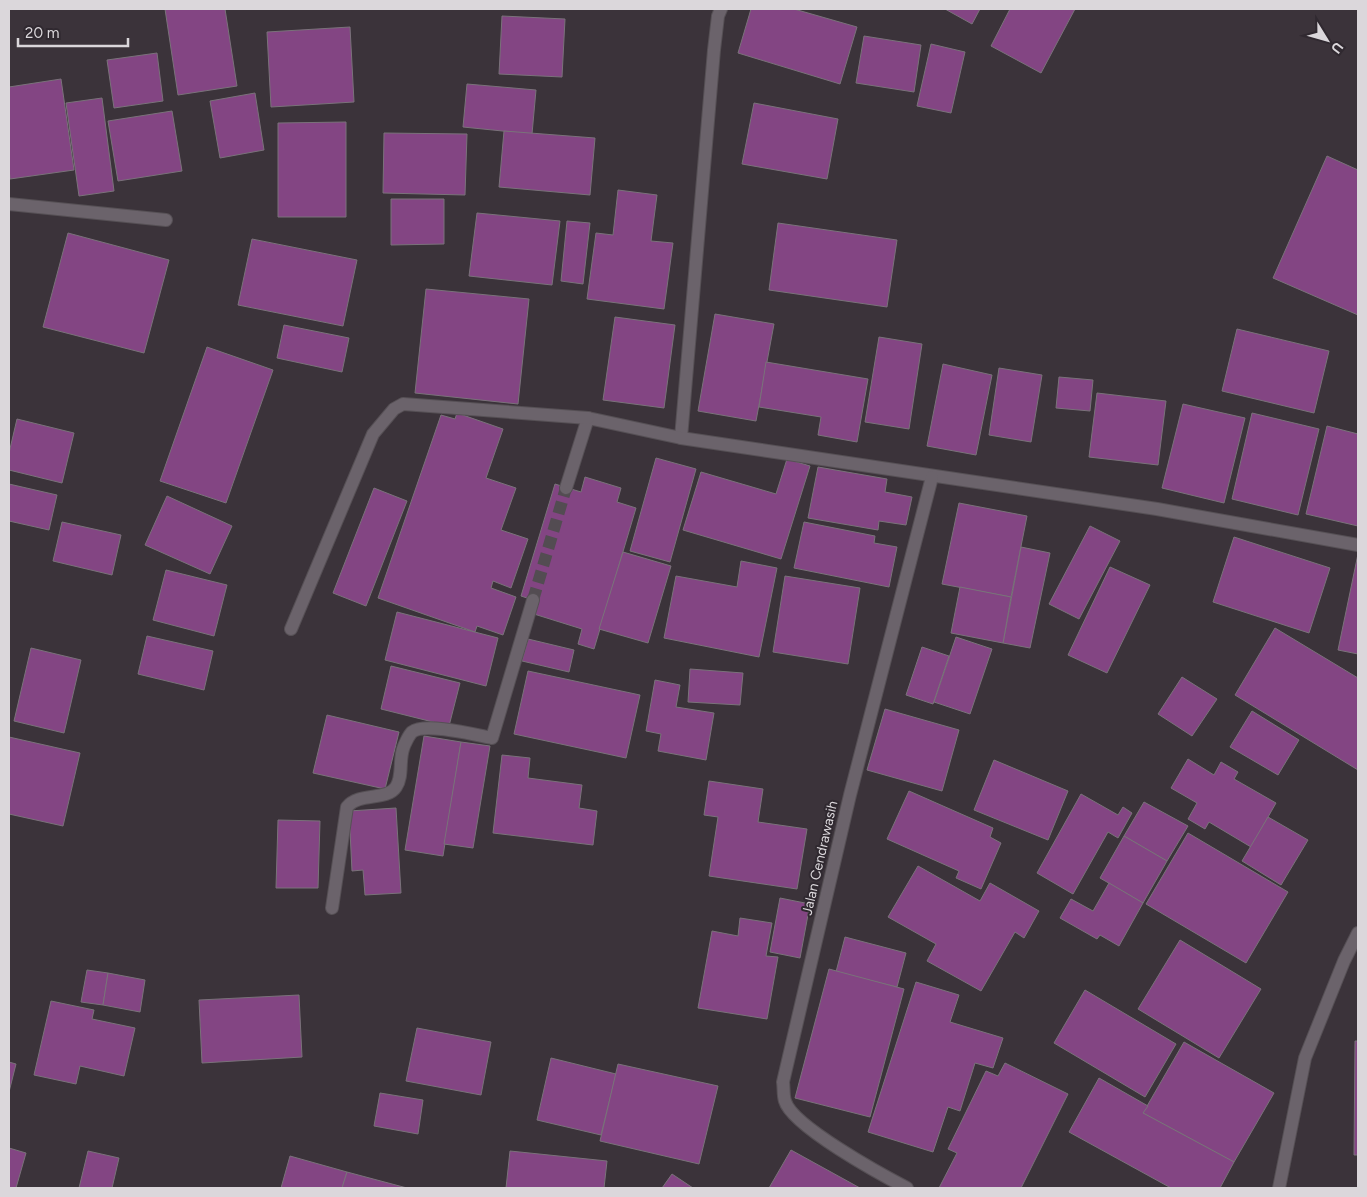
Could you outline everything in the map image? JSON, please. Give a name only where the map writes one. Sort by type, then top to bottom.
[{"type":"street","points":[[681,438],[714,50],[718,16],[721,9]]},
{"type":"street","points":[[9,204],[166,220]]},
{"type":"street","points":[[291,629],[373,434],[394,409],[403,404],[588,418],[681,438],[1157,510],[1358,545]]},
{"type":"street","points":[[566,488],[588,418]]},
{"type":"street","name":"Jalan Cendrawasih","points":[[907,1188],[860,1163],[802,1122],[785,1103],[783,1082],[850,795],[932,477]]},
{"type":"street","points":[[332,908],[347,807],[351,802],[361,798],[390,793],[396,787],[402,750],[411,733],[418,730],[447,729],[492,738],[533,600]]},
{"type":"street","points":[[1279,1188],[1305,1058],[1344,962],[1358,933]]},
{"type":"building","points":[[165,9],[225,9],[237,86],[178,95]]},
{"type":"building","points":[[751,9],[794,9],[857,27],[840,84],[738,53]]},
{"type":"building","points":[[945,9],[980,9],[972,24]]},
{"type":"building","points":[[1010,9],[1075,9],[1041,73],[991,46]]},
{"type":"building","points":[[502,16],[565,19],[562,77],[499,74]]},
{"type":"building","points":[[350,27],[354,102],[271,107],[267,32]]},
{"type":"building","points":[[864,36],[921,45],[914,92],[856,83]]},
{"type":"building","points":[[931,44],[965,52],[951,113],[917,106]]},
{"type":"building","points":[[157,53],[163,101],[114,108],[107,60]]},
{"type":"building","points":[[61,79],[74,170],[10,179],[9,87]]},
{"type":"building","points":[[467,84],[536,90],[532,134],[463,127]]},
{"type":"building","points":[[255,93],[264,150],[220,158],[210,101]]},
{"type":"building","points":[[102,98],[114,191],[79,196],[66,103]]},
{"type":"building","points":[[754,103],[838,119],[827,179],[742,164]]},
{"type":"building","points":[[172,111],[182,171],[118,181],[108,121]]},
{"type":"building","points":[[346,122],[346,217],[278,217],[278,123]]},
{"type":"building","points":[[504,131],[595,138],[590,195],[499,187]]},
{"type":"building","points":[[384,133],[467,134],[465,195],[383,193]]},
{"type":"building","points":[[1327,156],[1358,170],[1358,315],[1273,278]]},
{"type":"building","points":[[618,190],[657,195],[651,241],[673,243],[664,309],[587,299],[596,233],[613,235]]},
{"type":"building","points":[[391,199],[444,199],[444,244],[391,245]]},
{"type":"building","points":[[477,213],[560,221],[552,285],[469,276]]},
{"type":"building","points":[[567,221],[590,223],[583,284],[561,281]]},
{"type":"building","points":[[778,223],[897,240],[887,307],[769,290]]},
{"type":"building","points":[[68,233],[169,260],[144,353],[43,327]]},
{"type":"building","points":[[252,239],[357,260],[343,326],[238,305]]},
{"type":"building","points":[[426,289],[529,299],[518,404],[415,393]]},
{"type":"building","points":[[715,314],[774,324],[756,421],[698,411]]},
{"type":"building","points":[[615,317],[675,325],[664,408],[603,400]]},
{"type":"building","points":[[284,325],[349,338],[342,372],[277,358]]},
{"type":"building","points":[[1237,329],[1329,351],[1314,413],[1222,391]]},
{"type":"building","points":[[879,337],[922,344],[909,429],[865,422]]},
{"type":"building","points":[[207,347],[273,370],[226,503],[160,481]]},
{"type":"building","points":[[766,362],[868,379],[857,442],[818,435],[821,417],[759,407]]},
{"type":"building","points":[[943,364],[992,375],[976,455],[927,446]]},
{"type":"building","points":[[999,368],[1042,375],[1031,442],[989,435]]},
{"type":"building","points":[[1059,377],[1093,380],[1090,411],[1056,408]]},
{"type":"building","points":[[1097,393],[1166,401],[1158,465],[1089,457]]},
{"type":"building","points":[[1183,404],[1245,418],[1224,503],[1162,488]]},
{"type":"building","points":[[457,413],[503,429],[486,478],[516,488],[501,530],[528,539],[511,588],[493,581],[491,588],[516,597],[503,635],[477,626],[475,632],[378,598],[441,415],[455,419]]},
{"type":"building","points":[[1252,413],[1319,429],[1298,515],[1232,499]]},
{"type":"building","points":[[17,419],[74,433],[62,483],[9,470],[9,453]]},
{"type":"building","points":[[1327,426],[1358,434],[1358,526],[1306,514]]},
{"type":"building","points":[[656,458],[696,469],[670,562],[630,551]]},
{"type":"building","points":[[787,459],[810,466],[781,559],[683,530],[701,472],[776,494]]},
{"type":"building","points":[[818,467],[887,479],[885,492],[912,497],[906,525],[879,521],[878,530],[808,518]]},
{"type":"building","points":[[585,477],[621,488],[617,502],[636,508],[594,649],[578,644],[582,629],[534,614],[533,600],[521,596],[555,484],[581,492]]},
{"type":"building","points":[[9,484],[57,495],[49,530],[9,521]]},
{"type":"building","points":[[374,488],[407,501],[366,606],[333,593]]},
{"type":"building","points":[[167,496],[232,526],[210,574],[145,545]]},
{"type":"building","points":[[959,503],[1027,516],[1011,597],[942,584]]},
{"type":"building","points":[[62,522],[121,535],[112,575],[53,561]]},
{"type":"building","points":[[804,522],[875,536],[874,543],[897,547],[889,587],[794,568]]},
{"type":"building","points":[[1090,526],[1120,541],[1079,619],[1049,604]]},
{"type":"building","points":[[1234,537],[1330,568],[1309,633],[1213,602]]},
{"type":"building","points":[[1021,547],[1050,553],[1030,648],[1003,643]]},
{"type":"building","points":[[623,552],[671,566],[648,643],[599,629]]},
{"type":"building","points":[[1358,554],[1358,654],[1338,650]]},
{"type":"building","points":[[741,561],[777,568],[759,657],[664,638],[676,576],[737,587]]},
{"type":"building","points":[[1110,567],[1150,585],[1107,673],[1068,655]]},
{"type":"building","points":[[166,570],[227,585],[214,636],[153,620]]},
{"type":"building","points":[[785,576],[860,588],[848,664],[773,652]]},
{"type":"building","points":[[960,587],[1011,597],[1003,643],[951,633]]},
{"type":"building","points":[[397,612],[498,638],[486,686],[385,660]]},
{"type":"building","points":[[1275,628],[1358,678],[1358,770],[1235,695]]},
{"type":"building","points":[[147,636],[213,651],[204,690],[138,674]]},
{"type":"building","points":[[956,637],[992,649],[970,714],[934,702]]},
{"type":"building","points":[[528,639],[574,650],[569,672],[522,661]]},
{"type":"building","points":[[922,647],[949,656],[933,704],[906,695]]},
{"type":"building","points":[[31,648],[81,660],[64,733],[14,721]]},
{"type":"building","points":[[391,666],[460,683],[449,726],[381,709]]},
{"type":"building","points":[[690,669],[743,673],[740,705],[688,702]]},
{"type":"building","points":[[528,671],[640,695],[626,758],[514,734]]},
{"type":"building","points":[[1182,677],[1217,699],[1192,736],[1158,714]]},
{"type":"building","points":[[655,680],[680,685],[676,707],[714,713],[706,760],[658,751],[661,734],[646,731]]},
{"type":"building","points":[[885,709],[959,730],[942,791],[867,770]]},
{"type":"building","points":[[1252,711],[1299,740],[1278,775],[1230,747]]},
{"type":"building","points":[[327,715],[399,732],[385,789],[313,773]]},
{"type":"building","points":[[424,736],[461,742],[443,856],[405,850]]},
{"type":"building","points":[[9,737],[80,753],[63,826],[9,814]]},
{"type":"building","points":[[461,742],[490,746],[473,848],[444,844]]},
{"type":"building","points":[[502,755],[530,758],[528,778],[582,785],[579,808],[597,811],[593,845],[493,833]]},
{"type":"building","points":[[1188,759],[1214,775],[1221,762],[1238,772],[1234,779],[1276,803],[1251,847],[1209,822],[1205,829],[1188,819],[1197,803],[1171,788]]},
{"type":"building","points":[[994,760],[1068,791],[1048,840],[974,810]]},
{"type":"building","points":[[709,781],[763,789],[758,822],[807,829],[797,889],[709,876],[718,817],[704,815]]},
{"type":"building","points":[[909,791],[993,828],[990,837],[1001,843],[981,889],[956,878],[959,871],[887,839]]},
{"type":"building","points":[[1081,794],[1118,815],[1123,807],[1132,813],[1118,838],[1108,832],[1073,894],[1037,873]]},
{"type":"building","points":[[1144,802],[1188,826],[1167,861],[1124,836]]},
{"type":"building","points":[[396,808],[401,893],[365,895],[363,870],[352,871],[349,811]]},
{"type":"building","points":[[1268,817],[1308,840],[1281,885],[1242,861]]},
{"type":"building","points":[[278,820],[320,821],[318,888],[276,888]]},
{"type":"building","points":[[1188,833],[1288,892],[1246,963],[1146,904]]},
{"type":"building","points":[[1124,836],[1167,861],[1143,903],[1100,878]]},
{"type":"building","points":[[918,866],[980,901],[990,883],[1039,911],[1024,938],[1015,932],[981,991],[927,961],[936,944],[888,917]]},
{"type":"building","points":[[1109,883],[1143,903],[1119,946],[1100,935],[1097,939],[1060,918],[1071,899],[1093,911]]},
{"type":"building","points":[[780,898],[810,904],[800,958],[770,952]]},
{"type":"building","points":[[740,918],[772,923],[766,956],[778,957],[767,1019],[698,1008],[712,931],[738,936]]},
{"type":"building","points":[[845,937],[906,953],[897,987],[836,972]]},
{"type":"building","points":[[1180,940],[1261,989],[1219,1058],[1138,1009]]},
{"type":"building","points":[[829,969],[904,989],[870,1117],[795,1098]]},
{"type":"building","points":[[87,970],[108,973],[103,1005],[81,1002]]},
{"type":"building","points":[[108,973],[145,980],[140,1012],[103,1005]]},
{"type":"building","points":[[916,982],[959,995],[950,1022],[1003,1038],[993,1068],[975,1063],[960,1111],[948,1107],[933,1152],[868,1132]]},
{"type":"building","points":[[1085,990],[1176,1044],[1145,1097],[1054,1043]]},
{"type":"building","points":[[299,995],[302,1057],[202,1063],[199,1000]]},
{"type":"building","points":[[51,1001],[94,1010],[92,1019],[135,1028],[124,1076],[80,1066],[76,1084],[34,1075]]},
{"type":"building","points":[[417,1028],[491,1042],[481,1095],[406,1081]]},
{"type":"building","points":[[1355,1041],[1358,1041],[1358,1155],[1354,1155]]},
{"type":"building","points":[[1184,1042],[1274,1093],[1234,1162],[1143,1113]]},
{"type":"building","points":[[551,1058],[616,1074],[601,1135],[537,1120]]},
{"type":"building","points":[[9,1062],[16,1064],[9,1092]]},
{"type":"building","points":[[1005,1063],[1068,1094],[1021,1188],[939,1188],[957,1153],[948,1149],[986,1071],[998,1076]]},
{"type":"building","points":[[618,1064],[718,1086],[699,1164],[600,1141]]},
{"type":"building","points":[[1099,1078],[1148,1106],[1143,1113],[1234,1162],[1220,1188],[1171,1188],[1069,1132]]},
{"type":"building","points":[[380,1093],[423,1100],[418,1134],[374,1126]]},
{"type":"building","points":[[9,1148],[26,1153],[16,1188],[9,1188]]},
{"type":"building","points":[[791,1150],[860,1188],[769,1188]]},
{"type":"building","points":[[88,1151],[119,1158],[112,1188],[79,1188]]},
{"type":"building","points":[[510,1151],[607,1161],[604,1188],[506,1188]]},
{"type":"building","points":[[290,1156],[347,1172],[342,1188],[281,1188]]},
{"type":"building","points":[[347,1172],[407,1188],[342,1188]]},
{"type":"building","points":[[672,1174],[693,1188],[662,1188]]},
{"type":"tunnel","points":[[533,600],[566,488]]}]
